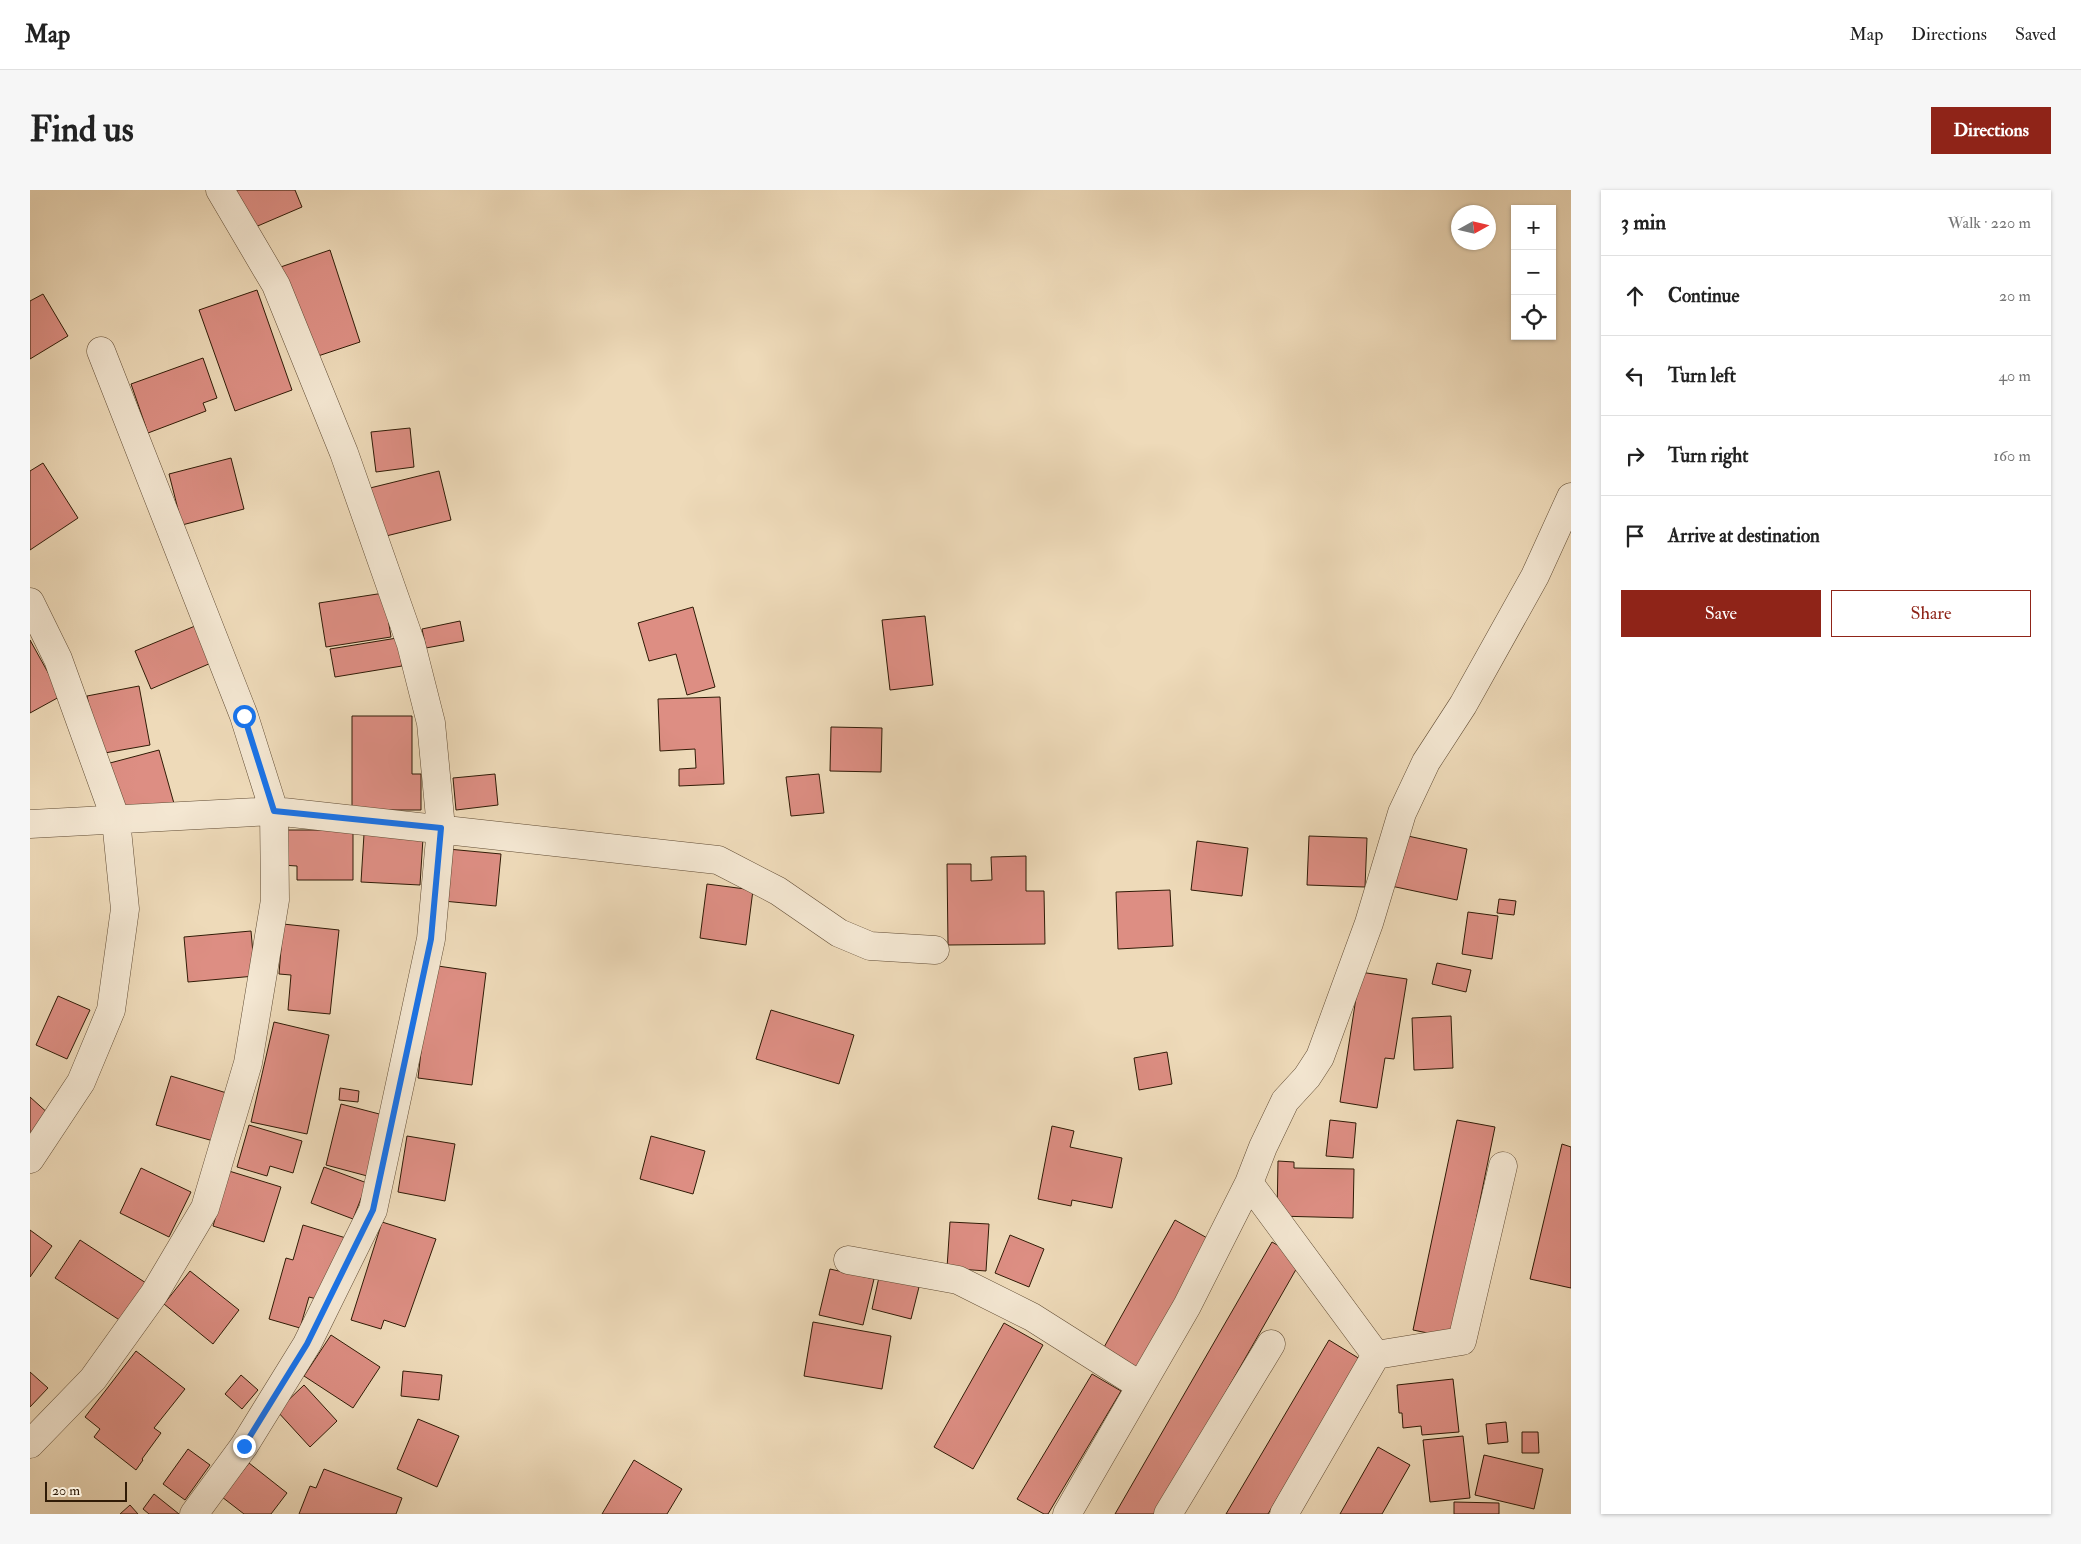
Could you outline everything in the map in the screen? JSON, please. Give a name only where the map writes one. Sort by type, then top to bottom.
[{"type":"street","points":[[194,1514],[244,1446],[307,1344],[373,1210],[431,939],[441,828],[431,723],[411,644],[344,453],[276,286],[220,190]]},
{"type":"street","points":[[30,1444],[93,1379],[154,1294],[205,1208],[248,1063],[275,900],[274,811],[244,716],[101,351]]},
{"type":"street","points":[[1067,1514],[1187,1306],[1249,1183],[1284,1101],[1307,1077],[1320,1058],[1369,923],[1402,813],[1426,762],[1463,705],[1535,576],[1571,497]]},
{"type":"street","points":[[30,602],[58,659],[116,820],[125,909],[111,1010],[81,1082],[30,1159]]},
{"type":"street","points":[[30,824],[274,811],[718,860],[778,891],[838,933],[870,946],[935,950]]},
{"type":"street","points":[[1376,1355],[1462,1342],[1503,1166]]},
{"type":"street","points":[[1249,1183],[1376,1355]]},
{"type":"street","points":[[848,1260],[958,1280],[1032,1317],[1141,1386]]},
{"type":"street","points":[[1168,1514],[1271,1344]]},
{"type":"street","points":[[1284,1514],[1376,1355]]},
{"type":"building","points":[[229,190],[295,190],[302,207],[246,231]]},
{"type":"building","points":[[330,250],[360,342],[300,362],[269,271]]},
{"type":"building","points":[[257,290],[292,390],[235,411],[199,310]]},
{"type":"building","points":[[43,294],[68,336],[30,359],[30,301]]},
{"type":"building","points":[[203,358],[217,398],[203,403],[206,411],[148,433],[131,384]]},
{"type":"building","points":[[410,428],[414,467],[376,472],[371,432]]},
{"type":"building","points":[[231,458],[244,509],[182,525],[169,474]]},
{"type":"building","points":[[43,463],[78,518],[30,550],[30,471]]},
{"type":"building","points":[[439,471],[451,520],[382,537],[370,488]]},
{"type":"building","points":[[384,593],[391,637],[326,647],[319,603]]},
{"type":"building","points":[[693,607],[715,687],[687,695],[676,654],[649,661],[638,623]]},
{"type":"building","points":[[925,616],[933,685],[890,690],[882,620]]},
{"type":"building","points":[[460,621],[464,641],[426,648],[422,629]]},
{"type":"building","points":[[195,626],[211,663],[151,689],[135,651]]},
{"type":"building","points":[[397,638],[402,666],[335,677],[330,649]]},
{"type":"building","points":[[30,640],[61,696],[30,713]]},
{"type":"building","points":[[139,686],[150,745],[99,754],[87,696]]},
{"type":"building","points":[[720,697],[724,784],[679,786],[679,769],[696,768],[695,749],[660,751],[658,699]]},
{"type":"building","points":[[352,716],[412,716],[412,774],[421,774],[421,810],[352,810]]},
{"type":"building","points":[[831,727],[882,728],[881,772],[830,771]]},
{"type":"building","points":[[159,750],[175,807],[126,820],[110,763]]},
{"type":"building","points":[[495,774],[498,805],[456,810],[453,778]]},
{"type":"building","points":[[819,774],[824,813],[791,816],[786,777]]},
{"type":"building","points":[[280,830],[353,830],[353,880],[297,880],[297,866],[281,865]]},
{"type":"building","points":[[364,834],[423,838],[420,885],[361,882]]},
{"type":"building","points":[[1309,836],[1367,838],[1365,887],[1307,885]]},
{"type":"building","points":[[1408,836],[1467,849],[1457,900],[1391,886],[1396,860],[1402,861]]},
{"type":"building","points":[[1197,841],[1248,848],[1242,896],[1191,890]]},
{"type":"building","points":[[448,849],[501,854],[496,906],[443,901]]},
{"type":"building","points":[[1026,856],[1026,891],[1044,891],[1045,944],[948,945],[947,864],[971,864],[971,881],[992,880],[991,857]]},
{"type":"building","points":[[707,884],[753,890],[746,945],[700,938]]},
{"type":"building","points":[[1170,890],[1173,946],[1118,949],[1116,892]]},
{"type":"building","points":[[1499,899],[1516,901],[1514,915],[1497,913]]},
{"type":"building","points":[[1468,912],[1498,916],[1492,959],[1462,954]]},
{"type":"building","points":[[283,924],[339,930],[330,1014],[288,1010],[291,975],[279,974]]},
{"type":"building","points":[[251,931],[255,976],[188,982],[184,937]]},
{"type":"building","points":[[1437,963],[1471,970],[1466,992],[1432,984]]},
{"type":"building","points":[[431,965],[486,973],[472,1085],[418,1078]]},
{"type":"building","points":[[1360,972],[1407,979],[1394,1059],[1385,1058],[1377,1108],[1340,1102]]},
{"type":"building","points":[[58,996],[90,1010],[67,1059],[36,1045]]},
{"type":"building","points":[[771,1010],[854,1035],[839,1084],[756,1059]]},
{"type":"building","points":[[1451,1016],[1453,1068],[1414,1070],[1412,1018]]},
{"type":"building","points":[[274,1022],[329,1035],[307,1134],[251,1122]]},
{"type":"building","points":[[1167,1052],[1172,1084],[1139,1090],[1134,1058]]},
{"type":"building","points":[[171,1076],[230,1094],[217,1142],[156,1125]]},
{"type":"building","points":[[340,1088],[359,1091],[358,1102],[339,1100]]},
{"type":"building","points":[[30,1097],[50,1115],[30,1138]]},
{"type":"building","points":[[341,1104],[387,1116],[371,1177],[326,1165]]},
{"type":"building","points":[[1330,1120],[1356,1123],[1353,1158],[1326,1156]]},
{"type":"building","points":[[1457,1120],[1495,1127],[1452,1338],[1413,1330]]},
{"type":"building","points":[[249,1125],[302,1141],[293,1173],[270,1166],[267,1176],[237,1167]]},
{"type":"building","points":[[1052,1126],[1074,1131],[1070,1147],[1122,1158],[1112,1208],[1072,1200],[1071,1206],[1038,1199]]},
{"type":"building","points":[[407,1136],[455,1144],[445,1201],[398,1192]]},
{"type":"building","points":[[651,1136],[705,1151],[693,1194],[640,1179]]},
{"type":"building","points":[[1562,1144],[1571,1147],[1571,1288],[1530,1279]]},
{"type":"building","points":[[1278,1161],[1294,1162],[1294,1168],[1354,1169],[1353,1218],[1277,1216]]},
{"type":"building","points":[[324,1167],[367,1183],[353,1219],[311,1203]]},
{"type":"building","points":[[141,1168],[191,1192],[169,1237],[120,1213]]},
{"type":"building","points":[[229,1171],[281,1187],[264,1242],[213,1226]]},
{"type":"building","points":[[1175,1220],[1209,1239],[1137,1368],[1103,1349]]},
{"type":"building","points":[[382,1222],[436,1239],[405,1327],[384,1320],[381,1329],[351,1320]]},
{"type":"building","points":[[950,1222],[989,1224],[986,1271],[947,1268]]},
{"type":"building","points":[[303,1225],[346,1238],[328,1302],[309,1297],[300,1328],[269,1319],[286,1258],[293,1260]]},
{"type":"building","points":[[30,1230],[52,1246],[30,1277]]},
{"type":"building","points":[[1010,1235],[1044,1249],[1029,1287],[995,1273]]},
{"type":"building","points":[[80,1240],[146,1283],[121,1321],[55,1278]]},
{"type":"building","points":[[1272,1242],[1302,1259],[1156,1514],[1115,1514]]},
{"type":"building","points":[[830,1269],[874,1279],[863,1325],[819,1315]]},
{"type":"building","points":[[190,1271],[239,1310],[213,1344],[164,1304]]},
{"type":"building","points":[[879,1277],[919,1287],[911,1319],[872,1309]]},
{"type":"building","points":[[813,1322],[891,1336],[882,1389],[804,1376]]},
{"type":"building","points":[[1004,1323],[1043,1345],[973,1469],[934,1447]]},
{"type":"building","points":[[331,1335],[380,1367],[353,1408],[304,1376]]},
{"type":"building","points":[[1329,1340],[1360,1359],[1268,1514],[1226,1514]]},
{"type":"building","points":[[136,1351],[185,1389],[154,1428],[161,1433],[136,1470],[94,1437],[100,1429],[85,1417]]},
{"type":"building","points":[[403,1371],[442,1375],[439,1400],[401,1396]]},
{"type":"building","points":[[30,1372],[48,1388],[30,1407]]},
{"type":"building","points":[[1092,1374],[1121,1391],[1048,1514],[1044,1514],[1017,1499]]},
{"type":"building","points":[[241,1375],[258,1390],[242,1409],[225,1394]]},
{"type":"building","points":[[1453,1379],[1459,1432],[1422,1435],[1421,1426],[1403,1428],[1402,1413],[1399,1413],[1397,1385]]},
{"type":"building","points":[[304,1385],[337,1421],[310,1447],[277,1411]]},
{"type":"building","points":[[418,1419],[459,1436],[437,1487],[397,1469]]},
{"type":"building","points":[[1506,1422],[1508,1442],[1488,1444],[1486,1424]]},
{"type":"building","points":[[1522,1432],[1538,1432],[1539,1453],[1522,1453]]},
{"type":"building","points":[[1463,1436],[1470,1498],[1430,1502],[1423,1440]]},
{"type":"building","points":[[1378,1447],[1410,1465],[1382,1514],[1340,1514]]},
{"type":"building","points":[[188,1449],[210,1465],[185,1500],[163,1484]]},
{"type":"building","points":[[1484,1455],[1543,1469],[1534,1509],[1475,1495]]},
{"type":"building","points":[[634,1460],[682,1489],[667,1514],[602,1514]]},
{"type":"building","points":[[249,1463],[287,1493],[271,1514],[244,1514],[222,1497]]},
{"type":"building","points":[[324,1469],[402,1498],[396,1514],[299,1514],[310,1486],[316,1488]]},
{"type":"building","points":[[154,1494],[179,1514],[149,1514],[143,1509]]},
{"type":"building","points":[[1454,1502],[1499,1503],[1499,1514],[1454,1514]]},
{"type":"building","points":[[130,1505],[138,1514],[120,1514]]},
{"type":"route","points":[[244,716],[274,811],[441,828],[431,939],[373,1210],[307,1344],[244,1446]]}]
